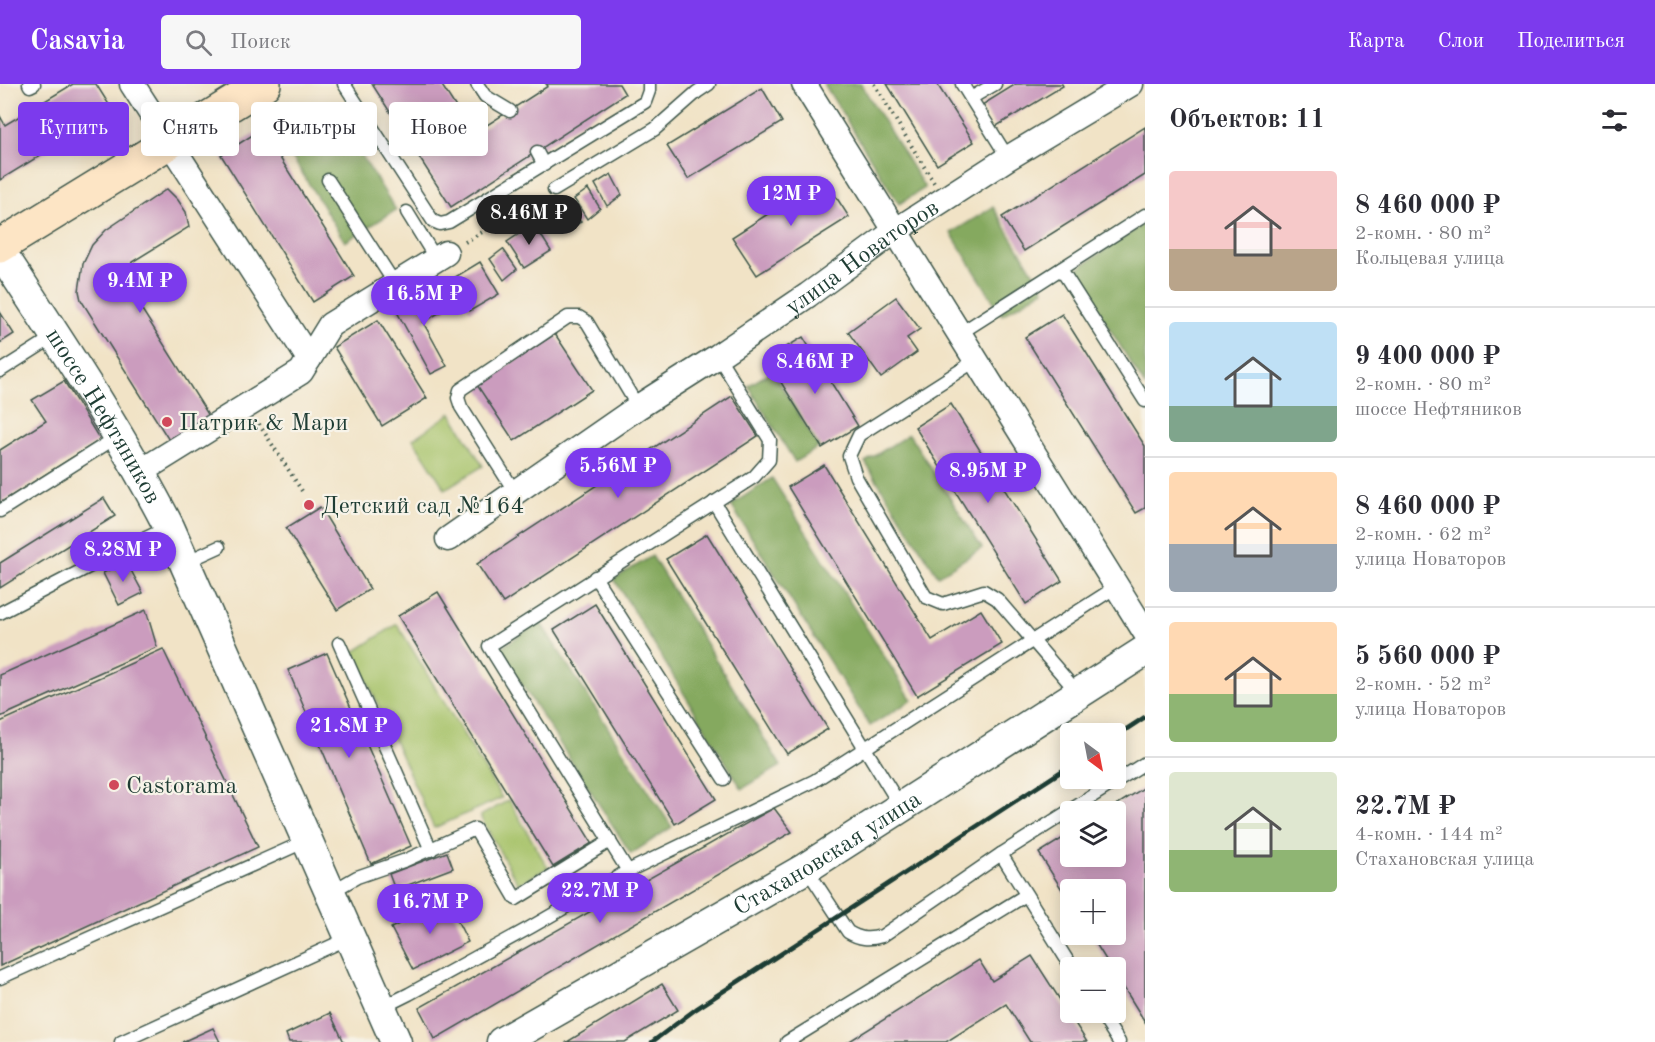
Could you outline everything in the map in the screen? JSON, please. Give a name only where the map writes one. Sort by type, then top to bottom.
[{"type":"main road","points":[[235,102],[264,84]]},
{"type":"main road","points":[[0,246],[147,156]]},
{"type":"street","points":[[132,84],[144,102]]},
{"type":"street","points":[[804,84],[1145,632]]},
{"type":"street","name":"улица Новаторов","points":[[448,539],[638,406],[718,356],[808,295],[895,231],[1008,158],[1131,84]]},
{"type":"street","points":[[179,156],[309,359]]},
{"type":"street","points":[[140,472],[301,372],[330,325],[441,256]]},
{"type":"street","name":"шоссе Нефтяников","points":[[0,260],[8,263],[55,336],[140,472],[169,527],[396,1042]]},
{"type":"street","name":"Стахановская улица","points":[[502,1042],[806,868],[1145,651]]},
{"type":"lane","points":[[29,84],[30,86],[34,84]]},
{"type":"lane","points":[[344,84],[432,221],[440,224],[449,222],[645,102],[649,84]]},
{"type":"lane","points":[[477,84],[485,96],[510,111]]},
{"type":"lane","points":[[554,190],[655,129],[694,88],[709,84]]},
{"type":"lane","points":[[963,84],[1008,158]]},
{"type":"lane","points":[[971,98],[995,84]]},
{"type":"lane","points":[[537,152],[544,165]]},
{"type":"lane","points":[[328,180],[395,284]]},
{"type":"lane","points":[[407,212],[441,256]]},
{"type":"lane","points":[[959,334],[1145,215]]},
{"type":"lane","points":[[1060,269],[1145,401]]},
{"type":"lane","points":[[515,492],[461,407],[458,398],[460,390],[568,317],[579,317],[587,322],[638,406]]},
{"type":"lane","points":[[0,371],[55,336]]},
{"type":"lane","points":[[628,871],[489,646],[754,477],[769,460],[770,440],[718,356]]},
{"type":"lane","points":[[975,361],[859,435],[849,456],[856,477],[926,597],[943,604],[984,591],[997,599],[1079,694]]},
{"type":"lane","points":[[0,511],[118,436]]},
{"type":"lane","points":[[714,502],[901,807]]},
{"type":"lane","points":[[0,613],[169,527]]},
{"type":"lane","points":[[186,562],[219,547]]},
{"type":"lane","points":[[595,577],[724,779]]},
{"type":"lane","points":[[381,1008],[521,933],[628,871],[814,781],[1116,587]]},
{"type":"lane","points":[[339,644],[431,850]]},
{"type":"lane","points":[[806,868],[848,932],[858,938],[870,939],[882,936],[1001,854],[1145,763]]},
{"type":"lane","points":[[329,893],[357,877],[431,850],[475,829],[516,899],[610,841]]},
{"type":"lane","points":[[0,978],[306,841]]},
{"type":"lane","points":[[1001,854],[1065,957]]},
{"type":"lane","points":[[788,1042],[1026,895]]},
{"type":"lane","points":[[121,1042],[350,938]]},
{"type":"lane","points":[[1107,1023],[1119,1042]]},
{"type":"path","points":[[874,84],[944,199]]},
{"type":"path","points":[[441,256],[554,190]]},
{"type":"path","points":[[247,405],[302,491]]},
{"type":"green space","points":[[824,84],[861,84],[925,188],[899,204]]},
{"type":"green space","points":[[291,156],[362,156],[396,210],[345,242]]},
{"type":"green space","points":[[993,207],[1044,290],[1002,315],[951,233]]},
{"type":"green space","points":[[1145,223],[1145,386],[1074,271]]},
{"type":"green space","points":[[772,371],[819,447],[795,462],[748,386]]},
{"type":"green space","points":[[451,413],[483,466],[445,489],[413,439]]},
{"type":"green space","points":[[909,434],[982,548],[938,576],[865,462]]},
{"type":"green space","points":[[772,478],[912,700],[870,726],[731,505]]},
{"type":"green space","points":[[652,556],[781,766],[742,789],[614,579]]},
{"type":"green space","points":[[540,622],[672,827],[631,854],[499,649]]},
{"type":"green space","points":[[397,624],[502,798],[434,828],[354,652]]},
{"type":"green space","points":[[509,800],[548,868],[518,884],[480,816]]},
{"type":"building","points":[[73,84],[96,84],[107,102],[43,102]]},
{"type":"building","points":[[372,84],[441,84],[453,102],[389,102],[389,110]]},
{"type":"building","points":[[546,84],[619,84],[625,94],[451,207],[418,156],[488,156],[488,124],[548,86]]},
{"type":"building","points":[[887,84],[937,84],[974,142],[937,165]]},
{"type":"building","points":[[1016,84],[1062,84],[1063,86],[995,127],[982,105]]},
{"type":"building","points":[[762,88],[782,122],[688,179],[667,146]]},
{"type":"building","points":[[0,116],[5,125],[18,117],[18,156],[39,156],[0,180]]},
{"type":"building","points":[[1145,127],[1145,175],[1024,251],[1002,217]]},
{"type":"building","points":[[251,136],[251,156],[279,156],[354,276],[313,302],[222,156],[239,156],[239,144]]},
{"type":"building","points":[[611,174],[622,195],[607,206],[595,184]]},
{"type":"building","points":[[824,178],[849,217],[757,275],[732,237]]},
{"type":"building","points":[[167,189],[186,212],[189,227],[132,262],[126,280],[127,286],[211,419],[172,445],[81,300],[79,291],[83,264],[92,245],[106,230]]},
{"type":"building","points":[[588,189],[600,208],[587,219],[574,199]]},
{"type":"building","points":[[566,205],[581,222],[564,231],[555,212]]},
{"type":"building","points":[[534,224],[551,251],[524,268],[507,242]]},
{"type":"building","points":[[503,249],[517,269],[504,280],[490,259]]},
{"type":"building","points":[[480,262],[499,294],[470,311],[452,279]]},
{"type":"building","points":[[435,288],[446,309],[423,322],[447,366],[431,374],[396,310]]},
{"type":"building","points":[[896,297],[920,329],[907,338],[917,352],[881,378],[848,332]]},
{"type":"building","points":[[0,312],[14,334],[0,343]]},
{"type":"building","points":[[1062,314],[1145,446],[1145,508],[1136,513],[1025,337]]},
{"type":"building","points":[[378,320],[427,398],[382,426],[334,347]]},
{"type":"building","points":[[555,334],[592,390],[514,441],[477,385]]},
{"type":"building","points":[[803,337],[858,426],[822,448],[777,376],[793,366],[783,349]]},
{"type":"building","points":[[64,381],[100,440],[0,503],[0,450],[46,421],[32,400]]},
{"type":"building","points":[[732,396],[758,436],[503,603],[477,564]]},
{"type":"building","points":[[951,404],[1062,581],[1026,604],[915,427]]},
{"type":"building","points":[[824,465],[932,640],[981,610],[1002,644],[917,696],[788,487]]},
{"type":"building","points":[[104,498],[115,516],[0,588],[0,563]]},
{"type":"building","points":[[320,507],[370,589],[337,610],[286,528]]},
{"type":"building","points":[[707,534],[828,729],[787,754],[666,559]]},
{"type":"building","points":[[126,561],[143,593],[119,605],[103,573]]},
{"type":"building","points":[[438,592],[592,843],[553,867],[398,616]]},
{"type":"building","points":[[595,604],[716,799],[675,824],[554,630]]},
{"type":"building","points":[[146,610],[157,647],[0,717],[0,675]]},
{"type":"building","name":"Castorama","points":[[163,649],[258,847],[0,966],[0,722]]},
{"type":"building","points":[[327,653],[411,846],[371,864],[288,670]]},
{"type":"building","points":[[1145,787],[1145,1022],[1126,991],[1126,957],[1104,957],[1097,945],[1126,945],[1126,879],[1060,879],[1060,886],[1039,853],[1060,840],[1060,867],[1126,867],[1126,801],[1123,801]]},
{"type":"building","points":[[774,808],[792,832],[435,1039],[419,1008]]},
{"type":"building","points":[[447,852],[453,868],[395,890],[389,874]]},
{"type":"building","points":[[447,900],[468,942],[413,970],[391,928]]},
{"type":"building","points":[[1032,956],[1060,1000],[1060,1023],[1075,1023],[1087,1042],[1030,1042],[1006,1004],[946,1042],[848,1042],[979,960],[992,981]]},
{"type":"building","points":[[662,984],[678,1010],[625,1042],[567,1042]]},
{"type":"building","points":[[330,1013],[344,1042],[289,1042],[286,1034]]},
{"type":"building","points":[[213,1028],[220,1042],[182,1042]]},
{"type":"railway","points":[[1126,729],[1145,717]]},
{"type":"railway","points":[[652,1042],[696,1009],[1060,772]]},
{"type":"place","name":"Патрик & Мари","points":[[167,422]]},
{"type":"place","name":"Детский сад №164","points":[[309,505]]},
{"type":"place","name":"Castorama","points":[[114,785]]}]
